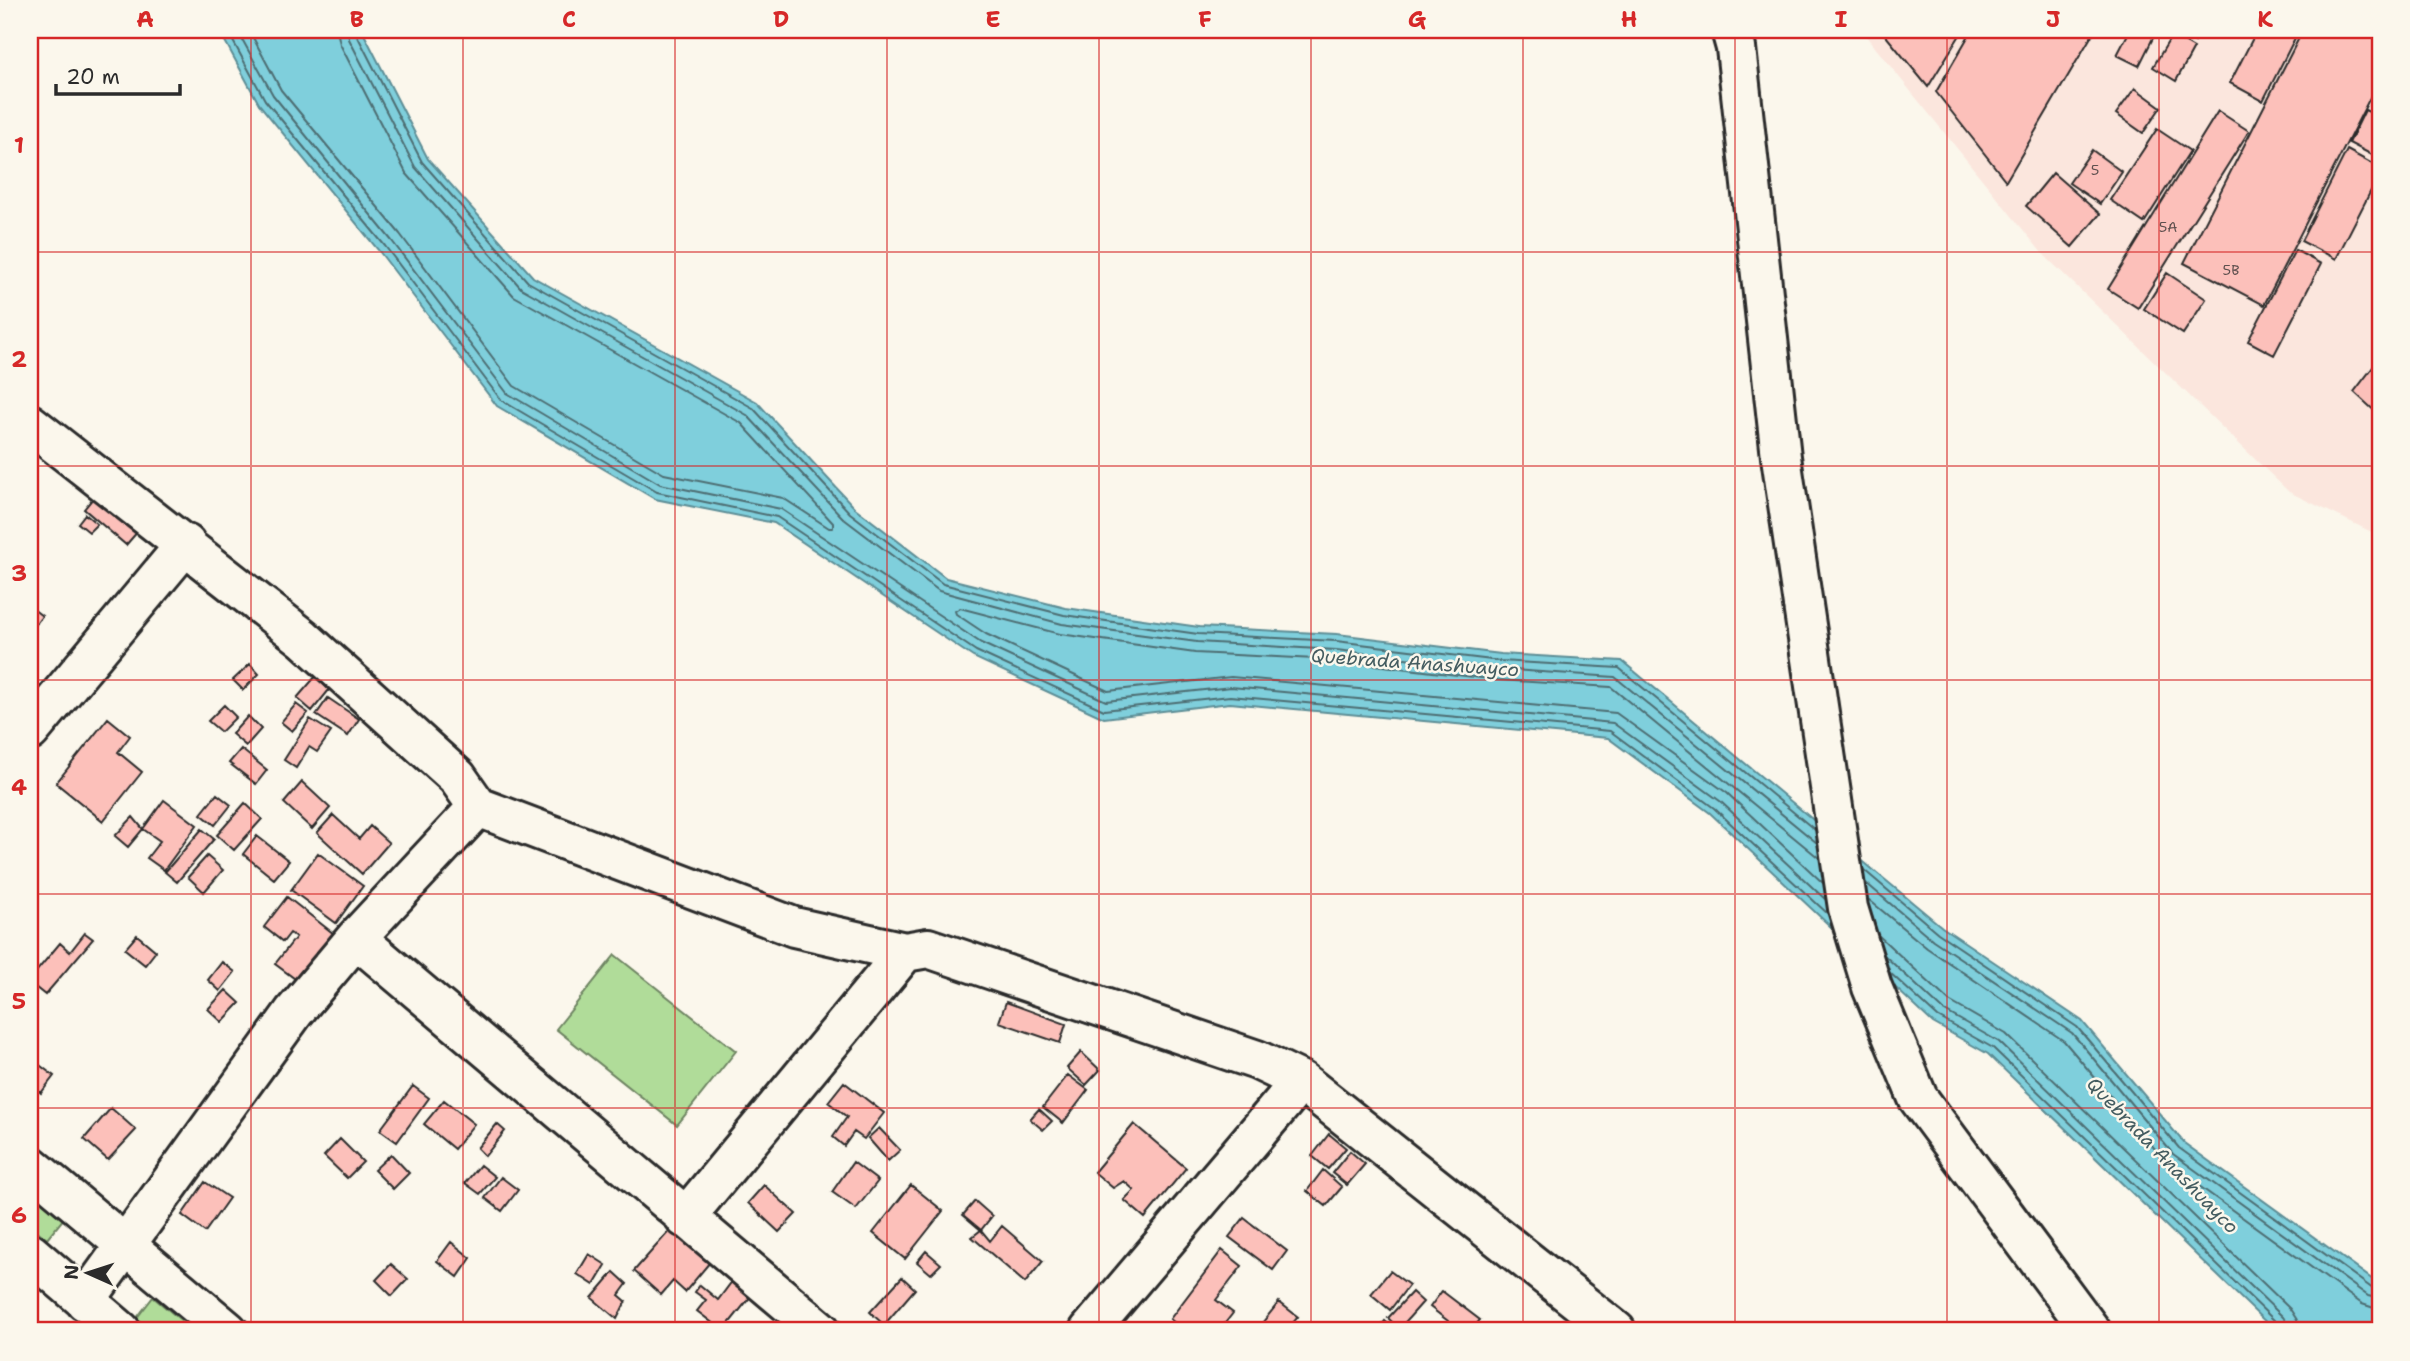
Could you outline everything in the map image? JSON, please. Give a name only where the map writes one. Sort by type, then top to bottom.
[{"type":"street","points":[[1731,30],[1736,48],[1781,457],[1848,908],[1872,987],[1918,1097],[2091,1331]]},
{"type":"street","points":[[30,424],[303,638],[457,776],[478,807],[794,927],[905,952],[928,948],[1257,1060],[1301,1081],[1610,1329]]},
{"type":"street","points":[[30,731],[186,544]]},
{"type":"street","points":[[85,1301],[294,1012],[356,938],[478,807]]},
{"type":"street","points":[[356,938],[821,1331]]},
{"type":"street","points":[[685,1218],[905,952]]},
{"type":"street","points":[[1089,1331],[1301,1081]]},
{"type":"street","points":[[30,1165],[228,1331]]},
{"type":"street","points":[[30,1253],[121,1331]]},
{"type":"shaded area","points":[[1861,30],[2380,30],[2380,536],[2289,492],[2042,253]]},
{"type":"green space","points":[[615,955],[736,1051],[677,1125],[556,1029]]},
{"type":"green space","points":[[30,1188],[65,1217],[47,1239],[30,1225]]},
{"type":"green space","points":[[153,1297],[194,1331],[150,1331],[136,1319]]},
{"type":"water","name":"Quebrada Anashuayco","points":[[219,30],[362,30],[428,159],[533,277],[757,402],[855,508],[946,578],[1066,608],[1199,627],[1337,634],[1501,654],[1622,661],[1942,927],[2082,1021],[2184,1143],[2380,1285],[2380,1331],[2275,1331],[1988,1054],[1933,1023],[1710,813],[1608,738],[1230,703],[1104,718],[973,657],[774,523],[655,499],[497,406],[379,251],[259,104]]},
{"type":"building","points":[[1881,30],[1963,30],[1928,87]]},
{"type":"building","points":[[1972,30],[2095,30],[2006,181],[1936,92]]},
{"type":"building","points":[[2130,30],[2157,30],[2139,66],[2117,55]]},
{"type":"building","points":[[2176,30],[2203,30],[2195,42]]},
{"type":"building","points":[[2257,30],[2299,30],[2263,101],[2230,83]]},
{"type":"building","points":[[2303,30],[2380,30],[2380,78],[2264,305],[2184,263]]},
{"type":"building","points":[[2172,35],[2194,48],[2176,81],[2153,67]]},
{"type":"building","points":[[2135,88],[2161,107],[2143,133],[2116,114]]},
{"type":"building","points":[[2365,110],[2380,117],[2380,159],[2349,143]]},
{"type":"building","points":[[2218,111],[2249,131],[2138,308],[2108,289]]},
{"type":"building","points":[[2157,129],[2190,151],[2144,223],[2110,200]]},
{"type":"building","points":[[2092,150],[2122,172],[2100,204],[2069,183]]},
{"type":"building","points":[[2347,150],[2380,168],[2380,173],[2336,259],[2301,241]]},
{"type":"building","points":[[2053,173],[2100,214],[2072,247],[2026,206]]},
{"type":"building","points":[[2295,250],[2321,264],[2274,355],[2248,341]]},
{"type":"building","points":[[2167,273],[2206,299],[2183,334],[2144,309]]},
{"type":"building","points":[[2380,358],[2380,416],[2354,392]]},
{"type":"building","points":[[97,493],[139,530],[126,545],[84,509]]},
{"type":"building","points":[[85,514],[97,524],[89,532],[78,523]]},
{"type":"building","points":[[33,609],[42,616],[30,632],[30,613]]},
{"type":"building","points":[[250,664],[259,674],[243,690],[233,680]]},
{"type":"building","points":[[316,676],[329,690],[312,711],[297,698]]},
{"type":"building","points":[[328,698],[359,719],[348,736],[316,715]]},
{"type":"building","points":[[296,704],[308,713],[292,731],[281,722]]},
{"type":"building","points":[[224,705],[236,717],[221,732],[208,721]]},
{"type":"building","points":[[248,716],[261,729],[246,746],[232,734]]},
{"type":"building","points":[[108,718],[130,736],[118,752],[142,772],[103,821],[56,783]]},
{"type":"building","points":[[310,719],[331,732],[317,752],[309,747],[296,768],[284,760]]},
{"type":"building","points":[[241,749],[267,770],[256,784],[229,763]]},
{"type":"building","points":[[302,782],[330,808],[312,829],[284,803]]},
{"type":"building","points":[[217,794],[231,805],[215,825],[201,814]]},
{"type":"building","points":[[164,800],[197,825],[164,870],[147,858],[160,841],[143,829]]},
{"type":"building","points":[[245,803],[262,819],[234,850],[217,835]]},
{"type":"building","points":[[333,815],[359,839],[370,826],[389,843],[362,874],[317,833]]},
{"type":"building","points":[[133,817],[143,829],[128,847],[115,836]]},
{"type":"building","points":[[202,829],[214,839],[177,882],[165,872]]},
{"type":"building","points":[[257,836],[289,861],[274,879],[243,854]]},
{"type":"building","points":[[318,853],[363,886],[336,923],[291,890]]},
{"type":"building","points":[[207,856],[223,870],[204,892],[188,877]]},
{"type":"building","points":[[287,897],[334,934],[298,981],[275,964],[296,937],[290,933],[283,942],[264,927]]},
{"type":"building","points":[[85,933],[93,939],[45,995],[30,983],[30,979],[60,943],[70,952]]},
{"type":"building","points":[[137,935],[156,951],[145,965],[125,949]]},
{"type":"building","points":[[222,962],[235,972],[220,991],[208,980]]},
{"type":"building","points":[[226,990],[240,1003],[222,1022],[208,1009]]},
{"type":"building","points":[[1006,1002],[1066,1024],[1060,1043],[999,1022]]},
{"type":"building","points":[[1081,1052],[1100,1070],[1086,1085],[1067,1068]]},
{"type":"building","points":[[37,1063],[54,1076],[41,1093],[30,1084],[30,1072]]},
{"type":"building","points":[[1068,1075],[1088,1090],[1063,1123],[1043,1107]]},
{"type":"building","points":[[844,1082],[884,1113],[864,1139],[854,1132],[844,1146],[833,1137],[847,1117],[828,1102]]},
{"type":"building","points":[[413,1086],[429,1098],[397,1142],[380,1130]]},
{"type":"building","points":[[444,1100],[474,1124],[454,1149],[424,1124]]},
{"type":"building","points":[[111,1108],[136,1130],[108,1160],[84,1139]]},
{"type":"building","points":[[1039,1109],[1052,1121],[1043,1130],[1030,1119]]},
{"type":"building","points":[[497,1124],[505,1131],[485,1156],[477,1148]]},
{"type":"building","points":[[1134,1124],[1186,1168],[1145,1218],[1124,1200],[1134,1190],[1124,1181],[1113,1188],[1094,1172]]},
{"type":"building","points":[[879,1128],[900,1150],[888,1161],[868,1138]]},
{"type":"building","points":[[1329,1134],[1346,1148],[1328,1169],[1312,1156]]},
{"type":"building","points":[[340,1139],[363,1162],[347,1178],[324,1156]]},
{"type":"building","points":[[1350,1151],[1365,1164],[1347,1185],[1332,1173]]},
{"type":"building","points":[[391,1154],[409,1173],[393,1189],[374,1170]]},
{"type":"building","points":[[853,1162],[878,1181],[856,1209],[832,1192]]},
{"type":"building","points":[[480,1165],[495,1177],[480,1194],[465,1183]]},
{"type":"building","points":[[1323,1170],[1342,1187],[1326,1206],[1307,1191]]},
{"type":"building","points":[[501,1177],[518,1190],[502,1211],[485,1198]]},
{"type":"building","points":[[205,1182],[229,1198],[205,1232],[182,1215]]},
{"type":"building","points":[[764,1185],[796,1214],[779,1232],[748,1203]]},
{"type":"building","points":[[911,1185],[943,1211],[905,1259],[873,1233]]},
{"type":"building","points":[[975,1201],[992,1216],[981,1230],[963,1215]]},
{"type":"building","points":[[1244,1218],[1287,1251],[1273,1270],[1229,1237]]},
{"type":"building","points":[[1002,1226],[1043,1261],[1025,1283],[972,1237],[981,1230],[990,1241]]},
{"type":"building","points":[[672,1228],[710,1262],[685,1292],[673,1281],[661,1295],[634,1271]]},
{"type":"building","points":[[451,1242],[471,1258],[458,1277],[437,1261]]},
{"type":"building","points":[[1222,1250],[1242,1266],[1216,1300],[1233,1313],[1219,1331],[1185,1331],[1170,1319]]},
{"type":"building","points":[[926,1251],[941,1264],[931,1274],[917,1262]]},
{"type":"building","points":[[589,1254],[606,1265],[594,1285],[577,1274]]},
{"type":"building","points":[[391,1264],[408,1279],[392,1296],[376,1280]]},
{"type":"building","points":[[1390,1271],[1409,1285],[1390,1310],[1371,1294]]},
{"type":"building","points":[[614,1272],[627,1284],[619,1295],[626,1301],[617,1319],[592,1298]]},
{"type":"building","points":[[902,1277],[915,1289],[884,1325],[870,1312]]},
{"type":"building","points":[[733,1280],[752,1295],[723,1331],[697,1311],[706,1300],[695,1292],[700,1285],[718,1300]]},
{"type":"building","points":[[1442,1291],[1480,1320],[1471,1331],[1461,1331],[1430,1307]]},
{"type":"building","points":[[1412,1292],[1423,1302],[1399,1329],[1388,1318]]},
{"type":"building","points":[[1279,1302],[1298,1317],[1286,1331],[1273,1331],[1263,1322]]},
{"type":"building","points":[[1385,1321],[1397,1331],[1377,1331]]}]
